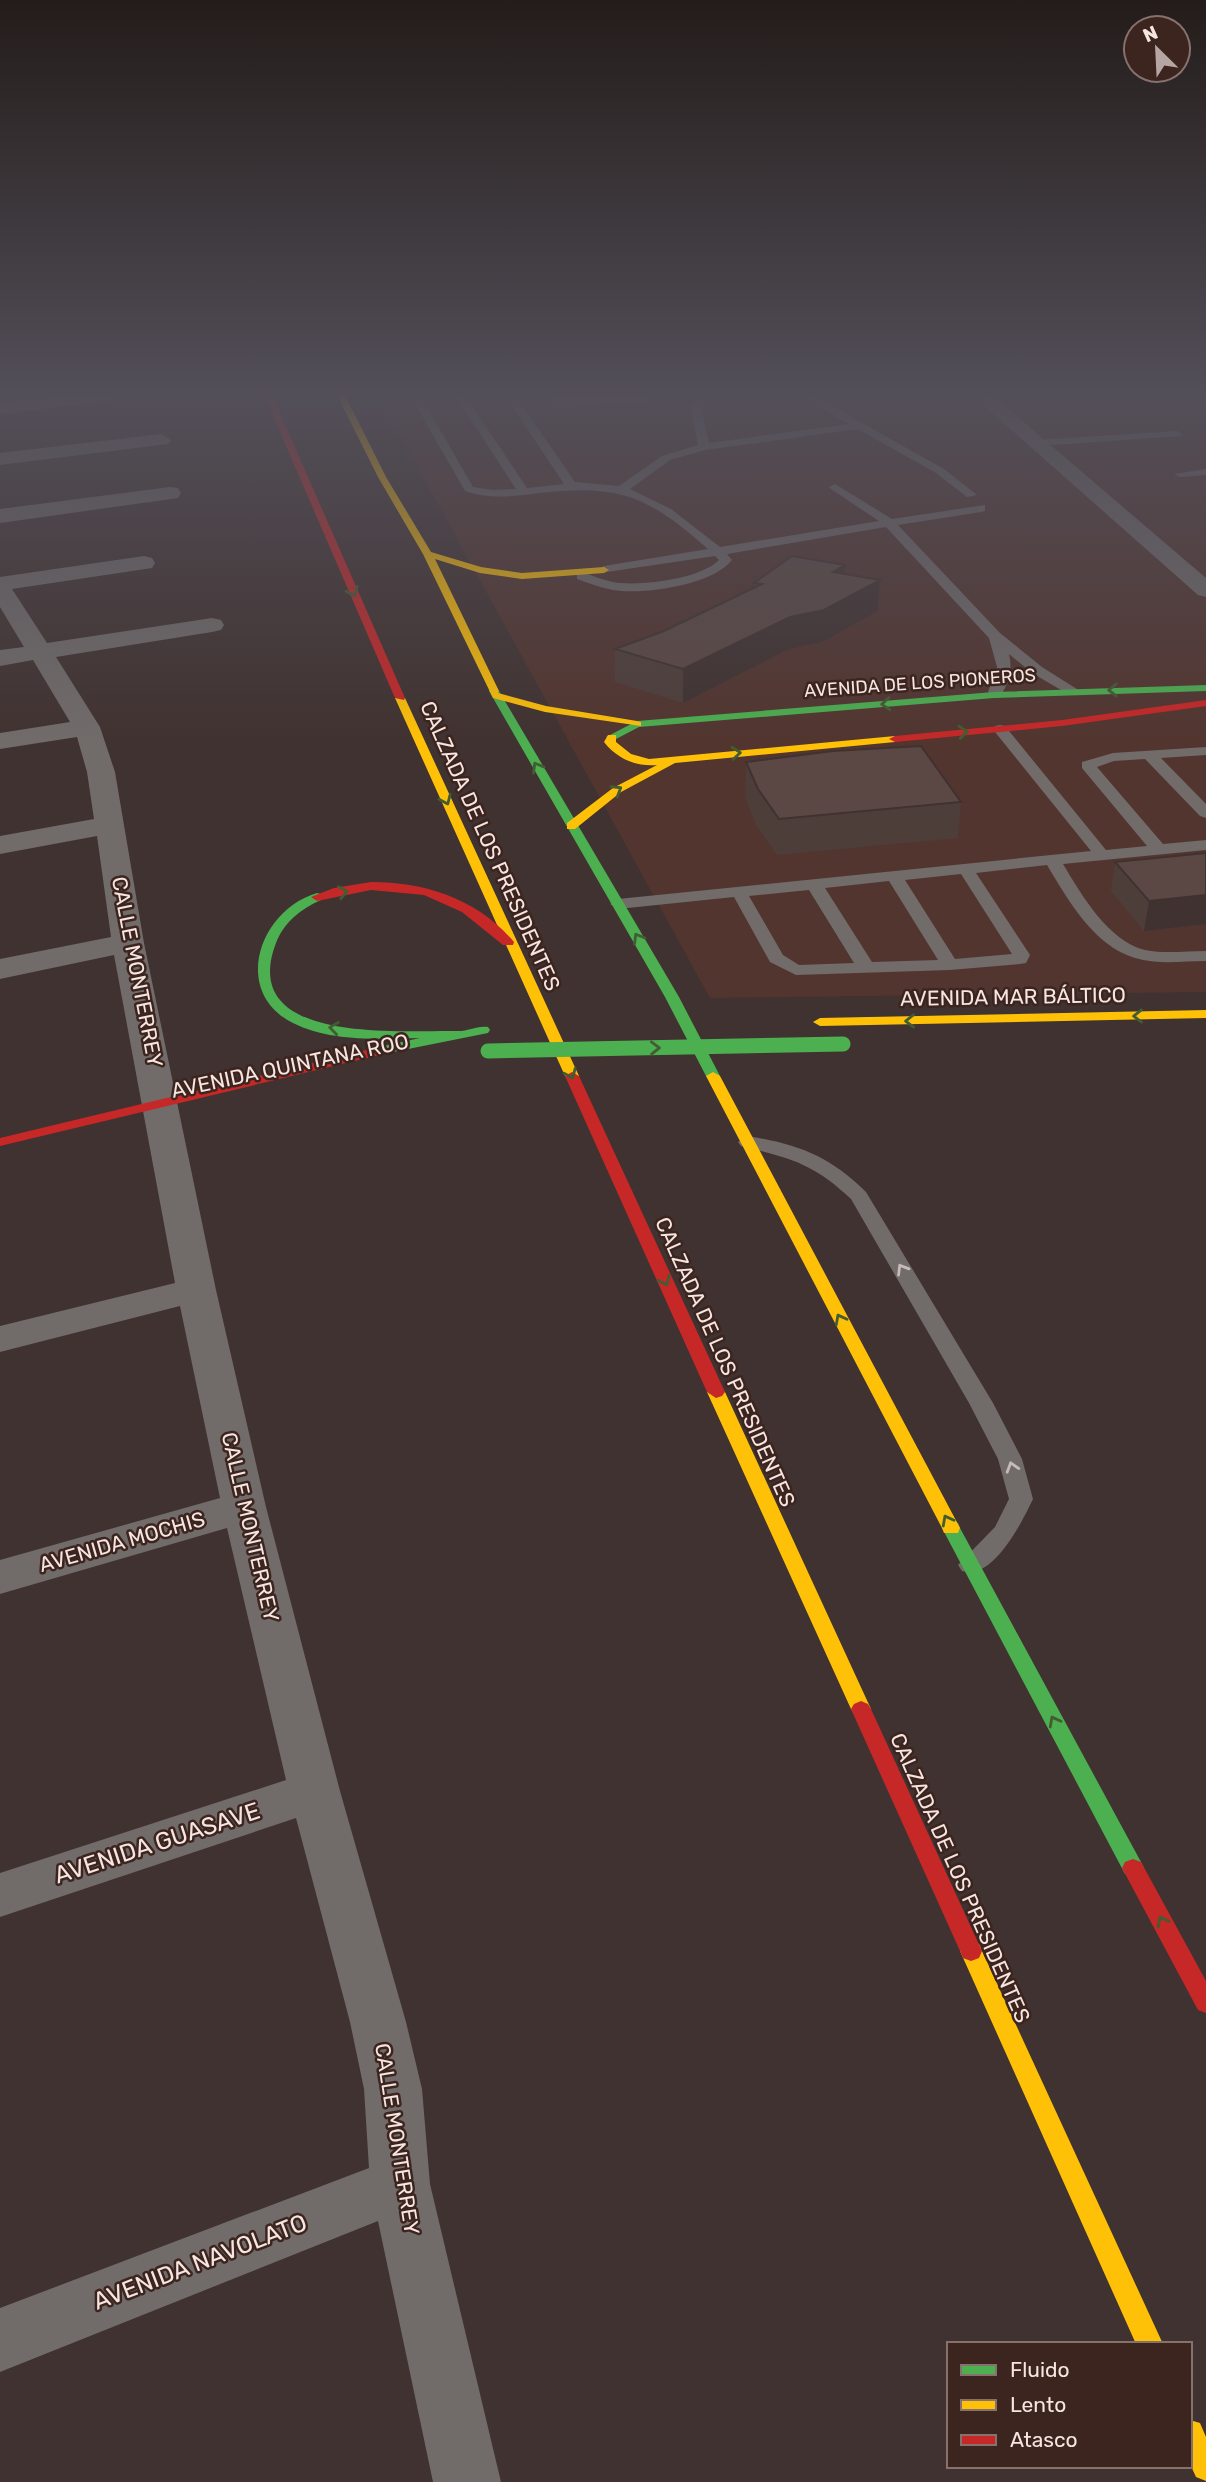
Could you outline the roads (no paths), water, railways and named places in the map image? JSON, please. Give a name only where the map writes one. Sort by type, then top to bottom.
[{"type":"main road","name":"CALZADA DE LOS PRESIDENTES","points":[[318,511],[384,664],[1149,2342]]},
{"type":"main road","points":[[402,511],[465,615],[497,696],[571,827],[673,997],[971,1565],[1206,2003]]},
{"type":"main road","points":[[428,554],[480,570],[522,576],[604,570]]},
{"type":"main road","points":[[506,591],[604,570]]},
{"type":"main road","name":"AVENIDA DE LOS PIONEROS","points":[[497,696],[545,709],[637,724],[994,695],[1206,688]]},
{"type":"main road","points":[[1161,690],[1176,697],[1178,706]]},
{"type":"main road","points":[[571,827],[593,805],[613,792],[669,763],[696,757],[1000,729],[1206,703]]},
{"type":"main road","points":[[637,724],[613,735],[610,742],[613,749],[637,758],[669,763]]},
{"type":"main road","points":[[451,1034],[338,1029],[284,1015],[270,1002],[262,976],[266,948],[280,922],[292,909],[345,890],[381,887],[410,889],[444,897],[467,910],[513,946]]},
{"type":"main road","name":"AVENIDA MAR BÁLTICO","points":[[813,1023],[1206,1014]]},
{"type":"main road","points":[[672,1026],[699,1025]]},
{"type":"main road","points":[[537,1029],[564,1028]]},
{"type":"main road","name":"AVENIDA QUINTANA ROO","points":[[163,1107],[451,1034],[490,1030]]},
{"type":"main road","points":[[482,1051],[850,1044]]},
{"type":"main road","name":"AVENIDA QUINTANA ROO","points":[[0,1142],[163,1107],[335,1079]]},
{"type":"main road","points":[[1192,2437],[1206,2468]]},
{"type":"street","points":[[0,516],[38,511]]},
{"type":"street","points":[[1114,511],[1206,590]]},
{"type":"street","points":[[0,586],[144,563]]},
{"type":"street","name":"CALLE MONTERREY","points":[[0,586],[87,727],[101,772],[128,943],[163,1107],[196,1290],[244,1507],[314,1791],[378,2022],[393,2089],[400,2184],[467,2482]]},
{"type":"street","points":[[0,658],[212,625]]},
{"type":"street","points":[[0,741],[87,727]]},
{"type":"street","points":[[0,845],[111,825]]},
{"type":"street","points":[[0,969],[128,943]]},
{"type":"street","points":[[0,1339],[196,1290]]},
{"type":"street","name":"AVENIDA MOCHIS","points":[[0,1577],[244,1507]]},
{"type":"street","name":"AVENIDA GUASAVE","points":[[0,1895],[314,1791]]},
{"type":"street","name":"AVENIDA NAVOLATO","points":[[0,2340],[400,2184]]},
{"type":"lane","points":[[581,576],[619,587],[671,581],[723,567],[726,560],[717,551],[663,511]]},
{"type":"lane","points":[[871,511],[888,522],[995,636],[1037,670],[1073,691]]},
{"type":"lane","points":[[604,570],[962,511]]},
{"type":"lane","points":[[994,695],[1006,675],[1006,663],[995,636]]},
{"type":"lane","points":[[1000,729],[1102,855]]},
{"type":"lane","points":[[1159,850],[1087,765],[1113,757],[1206,751]]},
{"type":"lane","points":[[1147,753],[1206,813]]},
{"type":"lane","points":[[618,904],[1206,845]]},
{"type":"lane","points":[[1052,860],[1071,890],[1122,946],[1142,954],[1206,956]]},
{"type":"lane","points":[[739,892],[776,958],[788,967],[804,971],[1015,961],[1021,957],[966,869]]},
{"type":"lane","points":[[894,876],[950,965]]},
{"type":"lane","points":[[814,884],[867,969]]},
{"type":"lane","points":[[748,1142],[799,1151],[839,1176],[859,1196],[981,1403],[1010,1459],[1021,1499],[1005,1532],[971,1565]]},
{"type":"lane","points":[[1179,1952],[1206,1968]]}]
